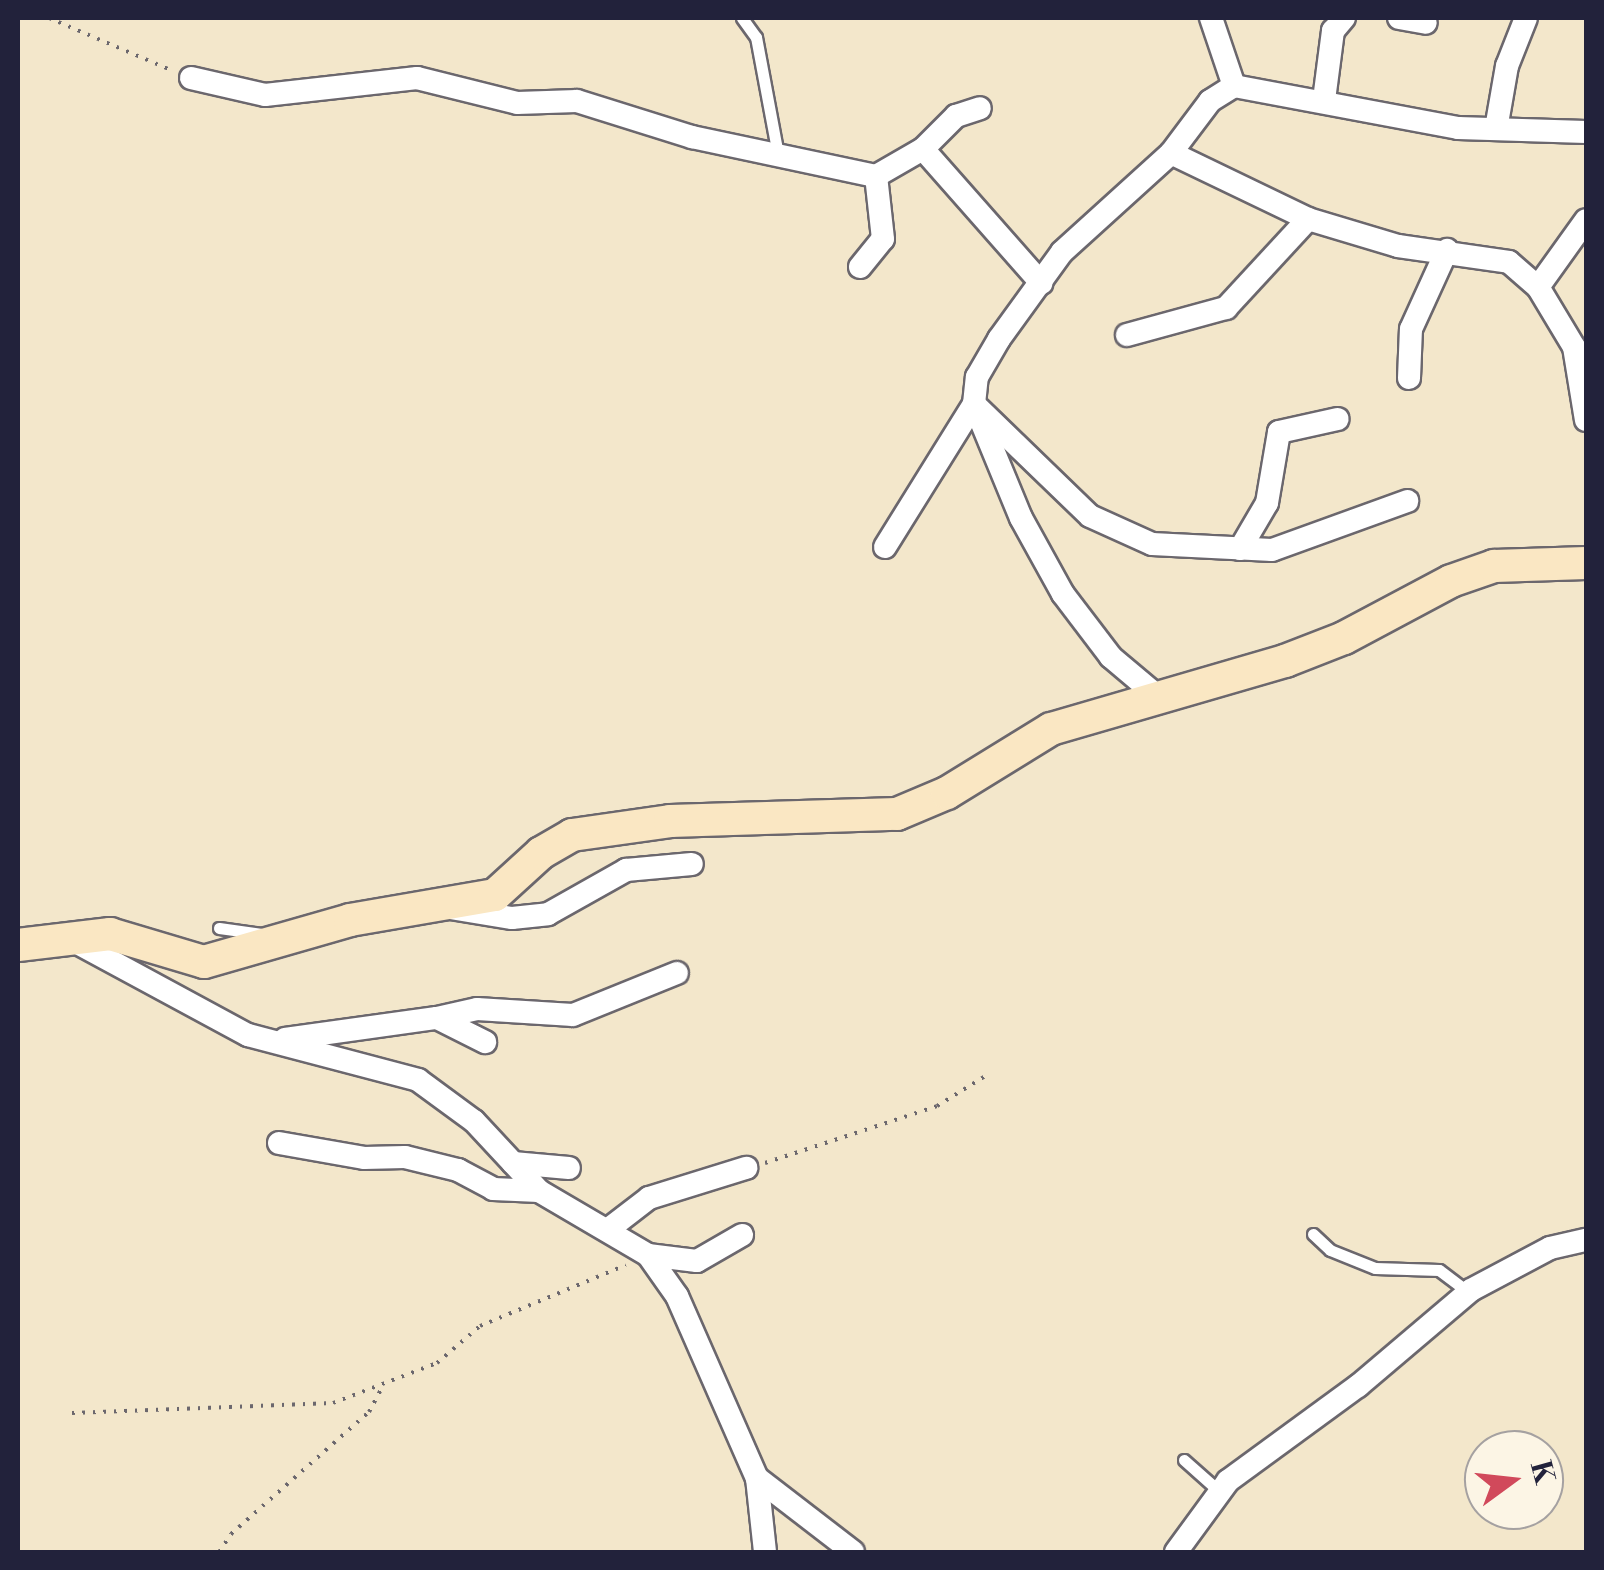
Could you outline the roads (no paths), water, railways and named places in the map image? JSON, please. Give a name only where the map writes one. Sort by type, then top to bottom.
[{"type":"main road","points":[[18,945],[64,936],[110,934],[204,962],[431,903],[495,895],[540,853],[572,835],[670,821],[896,814],[947,793],[1051,729],[1162,700],[1344,638],[1451,581],[1494,566],[1586,563]]},
{"type":"street","points":[[1211,18],[1234,86]]},
{"type":"street","points":[[1324,100],[1333,31],[1344,18]]},
{"type":"street","points":[[1399,18],[1426,23]]},
{"type":"street","points":[[1496,129],[1507,66],[1526,18]]},
{"type":"street","points":[[191,78],[265,95],[417,78],[517,104],[577,102],[778,155],[876,176],[924,149],[956,116],[980,108]]},
{"type":"street","points":[[886,547],[974,404],[984,364],[1042,283],[1097,216],[1171,152],[1210,101],[1234,86],[1458,128],[1586,132]]},
{"type":"street","points":[[924,149],[1042,283]]},
{"type":"street","points":[[1171,152],[1308,220],[1398,246],[1447,250],[1509,262],[1538,286],[1580,343],[1586,420]]},
{"type":"street","points":[[860,267],[883,239],[876,176]]},
{"type":"street","points":[[1127,335],[1226,308],[1308,220]]},
{"type":"street","points":[[1538,286],[1586,220]]},
{"type":"street","points":[[1408,378],[1411,329],[1447,250]]},
{"type":"street","points":[[974,404],[1090,516],[1152,544],[1272,550],[1407,502]]},
{"type":"street","points":[[974,404],[1021,518],[1064,594],[1111,657],[1162,700]]},
{"type":"street","points":[[1240,548],[1268,503],[1279,432],[1338,419]]},
{"type":"street","points":[[431,903],[473,915],[548,914],[626,870],[692,864]]},
{"type":"street","points":[[64,936],[248,1035],[282,1040],[418,1080],[474,1121],[539,1190],[610,1228],[648,1256],[677,1296],[757,1478],[766,1552]]},
{"type":"street","points":[[282,1040],[477,1009],[573,1015],[677,973]]},
{"type":"street","points":[[437,1018],[485,1042]]},
{"type":"street","points":[[279,1142],[364,1158],[405,1157],[458,1170],[493,1189],[539,1190]]},
{"type":"street","points":[[514,1163],[568,1168]]},
{"type":"street","points":[[610,1228],[650,1198],[746,1168]]},
{"type":"street","points":[[648,1256],[697,1261],[742,1235]]},
{"type":"street","points":[[1176,1552],[1220,1492],[1468,1293],[1550,1248],[1586,1240]]},
{"type":"street","points":[[757,1478],[853,1552]]},
{"type":"lane","points":[[742,18],[759,54]]},
{"type":"lane","points":[[756,18],[778,155]]},
{"type":"lane","points":[[219,928],[291,940]]},
{"type":"lane","points":[[1314,1234],[1330,1250],[1376,1268],[1439,1270],[1468,1293]]},
{"type":"lane","points":[[1184,1460],[1220,1492]]}]
